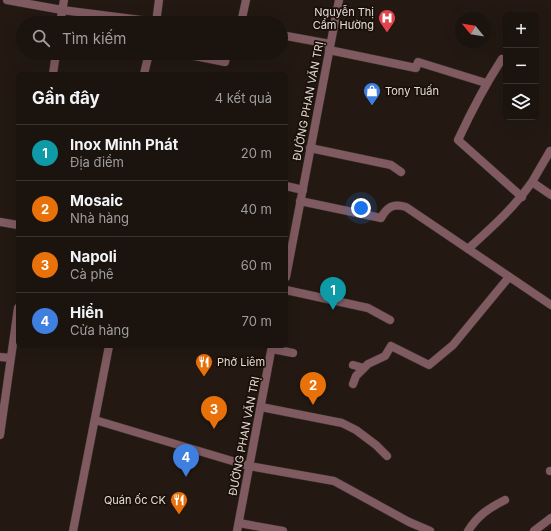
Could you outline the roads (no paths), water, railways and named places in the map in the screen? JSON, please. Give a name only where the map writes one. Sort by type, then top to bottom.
[{"type":"street","points":[[7,0],[105,16]]},
{"type":"street","points":[[61,16],[64,0]]},
{"type":"street","points":[[157,16],[159,0]]},
{"type":"street","points":[[243,16],[246,0]]},
{"type":"street","name":"ĐƯỜNG PHAN VĂN TRỊ","points":[[288,266],[339,0]]},
{"type":"street","points":[[288,37],[416,68],[418,62],[486,83]]},
{"type":"street","points":[[502,59],[472,108],[458,140],[522,197]]},
{"type":"street","points":[[53,72],[55,60]]},
{"type":"street","points":[[144,72],[147,60]]},
{"type":"street","points":[[215,60],[225,62],[225,60]]},
{"type":"street","points":[[310,148],[391,165],[401,172]]},
{"type":"street","points":[[468,249],[503,217],[522,197],[550,151]]},
{"type":"street","points":[[532,182],[551,195]]},
{"type":"street","points":[[288,186],[303,190]]},
{"type":"street","points":[[300,201],[381,218],[389,207],[399,205],[406,207],[551,304]]},
{"type":"street","points":[[0,222],[16,225]]},
{"type":"street","points":[[353,384],[356,376],[368,364],[385,356],[391,346],[429,365],[453,345],[509,277]]},
{"type":"street","points":[[288,290],[368,308],[390,320]]},
{"type":"street","points":[[0,435],[16,322]]},
{"type":"street","points":[[73,531],[109,348]]},
{"type":"street","points":[[272,348],[293,353]]},
{"type":"street","name":"ĐƯỜNG PHAN VĂN TRỊ","points":[[238,527],[272,348]]},
{"type":"street","points":[[0,357],[11,358]]},
{"type":"street","points":[[354,365],[364,368]]},
{"type":"street","points":[[261,407],[342,424],[364,435],[387,456]]},
{"type":"street","points":[[95,420],[249,466],[334,481],[409,522],[430,531]]},
{"type":"street","points":[[468,531],[478,518],[490,507],[505,500]]},
{"type":"street","points":[[534,531],[551,518]]},
{"type":"street","points":[[238,527],[282,531]]},
{"type":"place","name":"Nguyễn Thị Cẩm Hường","points":[[387,33]]},
{"type":"place","name":"Tony Tuấn","points":[[372,106]]},
{"type":"place","name":"Inox Minh Phát","points":[[333,310]]},
{"type":"place","name":"Phở Liêm","points":[[204,377]]},
{"type":"place","name":"Mosaic","points":[[313,405]]},
{"type":"place","name":"Napoli","points":[[214,429]]},
{"type":"place","name":"Hiển","points":[[186,477]]},
{"type":"place","name":"Quán ốc CK","points":[[179,515]]}]
